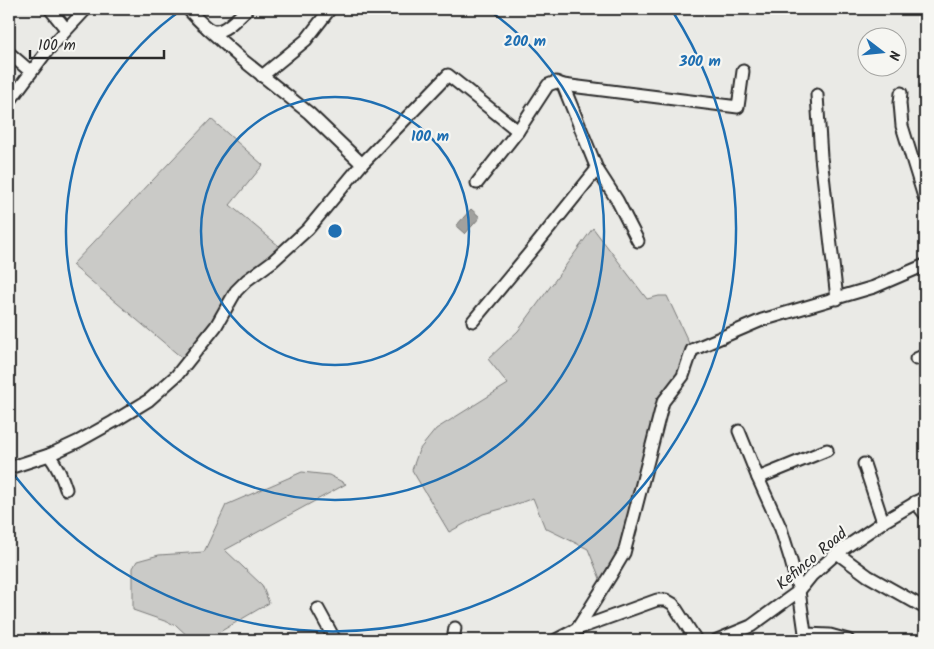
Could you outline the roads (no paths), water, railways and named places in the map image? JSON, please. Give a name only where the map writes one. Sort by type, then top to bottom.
[{"type":"street","points":[[50,9],[66,29]]},
{"type":"street","points":[[9,102],[66,29],[86,9]]},
{"type":"street","points":[[188,9],[262,76],[309,113],[362,164]]},
{"type":"street","points":[[207,28],[215,32],[222,30],[247,9]]},
{"type":"street","points":[[262,76],[306,40],[330,9]]},
{"type":"street","points":[[9,53],[31,72]]},
{"type":"street","points":[[477,183],[518,131],[548,85],[556,82],[738,107],[743,71]]},
{"type":"street","points":[[9,468],[49,455],[79,441],[148,400],[177,375],[216,326],[236,291],[308,229],[362,164],[448,76],[518,131]]},
{"type":"street","points":[[563,84],[596,169],[617,200],[638,241]]},
{"type":"street","points":[[902,93],[900,102],[902,126],[925,200]]},
{"type":"street","points":[[817,95],[821,157],[837,299]]},
{"type":"street","points":[[472,321],[542,238],[596,169]]},
{"type":"street","points":[[577,629],[624,553],[663,402],[683,376],[692,350],[762,320],[874,287],[925,265]]},
{"type":"street","points":[[739,431],[781,529],[799,591],[806,637],[830,635],[848,640]]},
{"type":"street","points":[[758,478],[827,450]]},
{"type":"street","points":[[49,455],[56,464],[66,489]]},
{"type":"street","points":[[864,464],[883,522]]},
{"type":"street","points":[[920,500],[925,514]]},
{"type":"street","name":"Kefinco Road","points":[[717,640],[751,626],[799,591],[811,576],[837,553],[920,500]]},
{"type":"street","points":[[837,553],[868,576],[925,608]]},
{"type":"street","points":[[556,640],[577,629],[657,600],[666,600],[673,604],[696,640]]},
{"type":"street","points":[[318,609],[335,640]]},
{"type":"street","points":[[453,640],[455,628]]}]
